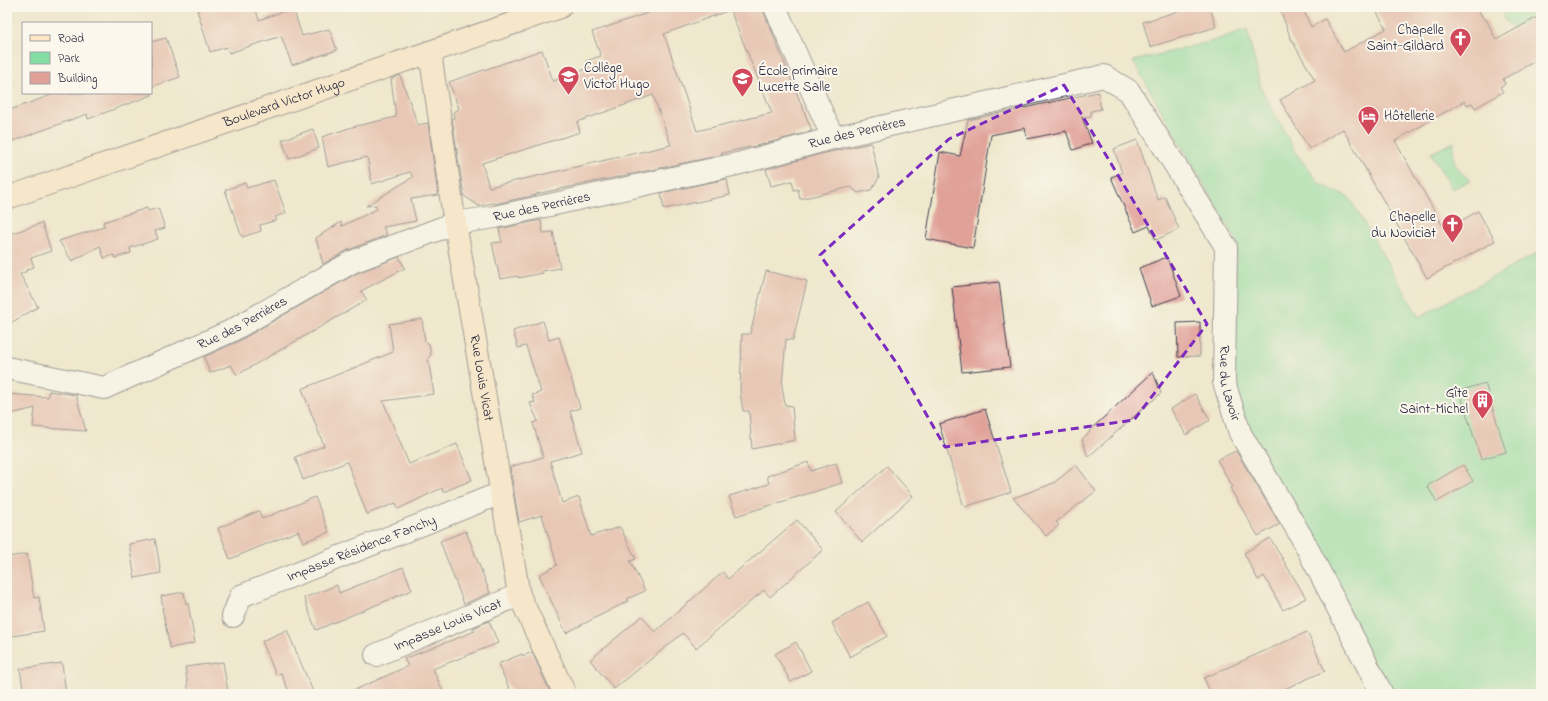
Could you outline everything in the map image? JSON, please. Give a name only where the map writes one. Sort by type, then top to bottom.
[{"type":"street","name":"Boulevard Victor Hugo","points":[[7,198],[430,52],[511,15],[560,7]]},
{"type":"street","points":[[775,7],[833,138]]},
{"type":"street","name":"Rue Louis Vicat","points":[[430,52],[455,223],[519,596],[565,694]]},
{"type":"street","name":"Rue des Perrières","points":[[7,368],[104,388],[231,331],[352,262],[455,223],[495,217],[737,164],[833,138],[1104,76]]},
{"type":"street","name":"Rue du Lavoir","points":[[1104,76],[1129,91],[1226,247],[1224,382],[1240,433],[1301,536],[1382,694]]},
{"type":"street","name":"Impasse Résidence Fanchy","points":[[233,616],[241,596],[501,493]]},
{"type":"street","name":"Impasse Louis Vicat","points":[[376,655],[519,596]]},
{"type":"highlighted area","points":[[1064,85],[1207,324],[1134,420],[945,447],[898,365],[820,255],[949,139]]},
{"type":"green space","points":[[1504,7],[1541,7],[1541,13],[1513,28],[1503,19]]},
{"type":"green space","points":[[1247,29],[1261,88],[1296,153],[1320,184],[1349,197],[1419,317],[1541,251],[1541,694],[1390,694],[1244,427],[1233,381],[1237,242],[1133,61],[1213,41]]},
{"type":"green space","points":[[1454,142],[1453,155],[1455,164],[1461,173],[1471,180],[1452,189],[1431,153]]},
{"type":"building","points":[[206,7],[255,7],[259,20],[293,8],[302,36],[329,29],[337,50],[292,65],[281,36],[229,53],[227,47],[210,52],[197,10]]},
{"type":"building","name":"Collège Victor Hugo","points":[[665,7],[763,7],[812,131],[760,145],[721,153],[722,155],[494,204],[479,206],[464,196],[452,119],[454,118],[453,112],[459,109],[449,82],[542,50],[553,81],[589,68],[586,61],[601,56],[592,32]],"holes":[[[730,10],[772,113],[697,131],[664,34]],[[653,95],[671,145],[489,187],[482,163],[580,132],[577,122]]]},
{"type":"building","points":[[1192,7],[1210,7],[1216,27],[1150,47],[1143,22]]},
{"type":"building","points":[[1290,7],[1302,7],[1311,27],[1325,19],[1344,52],[1386,29],[1374,7],[1477,7],[1484,20],[1486,19],[1496,40],[1541,15],[1541,58],[1503,79],[1505,84],[1500,87],[1503,92],[1475,108],[1472,103],[1467,105],[1464,101],[1395,141],[1445,230],[1478,211],[1495,241],[1427,278],[1343,129],[1309,149],[1280,100],[1315,80],[1291,39],[1281,12]]},
{"type":"building","points":[[166,38],[180,77],[152,87],[152,42]]},
{"type":"building","points":[[400,75],[418,125],[428,123],[438,195],[411,199],[416,221],[383,227],[387,235],[348,250],[323,264],[316,238],[341,222],[342,226],[377,209],[376,205],[366,206],[413,177],[410,172],[372,184],[367,157],[328,167],[322,137],[352,127],[396,117],[391,79]]},
{"type":"building","points":[[1098,92],[1101,109],[1091,111],[1091,116],[1082,117],[1092,143],[1073,150],[1066,131],[1027,139],[1025,128],[991,135],[973,248],[926,239],[940,152],[960,156],[968,120]]},
{"type":"building","points":[[54,94],[152,94],[88,119],[87,114],[13,141],[7,123],[7,111]]},
{"type":"building","points":[[313,129],[319,148],[289,159],[282,140]]},
{"type":"building","points":[[1137,140],[1158,200],[1165,197],[1179,229],[1156,240],[1149,226],[1135,232],[1111,177],[1122,173],[1114,149]]},
{"type":"building","points":[[871,143],[879,178],[871,190],[858,193],[851,187],[800,199],[798,189],[794,190],[792,181],[771,186],[766,169],[821,154]]},
{"type":"building","points":[[727,179],[730,195],[664,209],[661,193]]},
{"type":"building","points":[[274,180],[286,213],[275,217],[277,220],[260,225],[261,231],[242,237],[225,190],[245,183],[247,188]]},
{"type":"building","points":[[147,208],[148,211],[158,208],[165,228],[155,231],[158,239],[130,248],[131,253],[115,258],[114,255],[104,258],[100,246],[72,261],[59,241],[104,227],[103,222]]},
{"type":"building","points":[[541,220],[543,233],[553,232],[560,268],[542,271],[543,273],[518,278],[518,276],[500,279],[492,243],[502,242],[499,229]]},
{"type":"building","points":[[42,223],[51,251],[31,258],[34,267],[20,274],[38,307],[7,325],[7,226],[10,234]]},
{"type":"building","points":[[399,257],[405,268],[361,291],[367,300],[237,375],[231,365],[210,373],[204,357],[237,342],[357,273]]},
{"type":"building","points":[[1167,257],[1181,296],[1152,306],[1139,268]]},
{"type":"building","points":[[766,271],[807,281],[793,340],[786,339],[782,386],[785,405],[792,406],[795,440],[752,449],[749,411],[743,411],[740,392],[742,334],[750,334]]},
{"type":"building","points":[[999,282],[1010,367],[962,372],[952,287]]},
{"type":"building","points":[[422,319],[425,341],[429,344],[431,355],[428,358],[434,394],[383,401],[409,464],[457,444],[472,480],[443,492],[442,488],[398,509],[396,503],[367,514],[347,462],[303,480],[295,457],[324,446],[302,389],[393,352],[389,324]]},
{"type":"building","points":[[543,321],[549,340],[559,337],[580,408],[570,411],[582,452],[550,461],[562,503],[579,497],[591,536],[620,527],[636,559],[630,561],[645,591],[627,599],[628,601],[566,633],[539,575],[557,565],[542,515],[519,522],[510,467],[543,457],[533,423],[538,421],[530,403],[535,402],[532,395],[541,392],[526,346],[518,348],[513,331]]},
{"type":"building","points":[[1200,322],[1200,356],[1178,357],[1177,323]]},
{"type":"building","points":[[1153,372],[1161,393],[1088,457],[1082,439]]},
{"type":"building","name":"Gîte Saint-Michel","points":[[1485,383],[1506,452],[1481,459],[1459,391]]},
{"type":"building","points":[[49,391],[76,395],[86,431],[33,427],[35,408],[7,415],[7,394],[48,397]]},
{"type":"building","points":[[1195,394],[1210,420],[1186,435],[1171,409]]},
{"type":"building","points":[[985,409],[1011,492],[964,507],[939,424]]},
{"type":"building","points":[[1236,451],[1280,524],[1258,536],[1230,488],[1233,487],[1217,460]]},
{"type":"building","points":[[808,462],[811,471],[836,463],[842,483],[736,516],[729,496],[769,484],[767,476]]},
{"type":"building","points":[[1076,465],[1096,491],[1056,522],[1059,525],[1046,536],[1013,498],[1054,483]]},
{"type":"building","points":[[1463,465],[1473,481],[1437,502],[1427,486]]},
{"type":"building","points":[[887,466],[913,496],[862,542],[836,512]]},
{"type":"building","points":[[315,497],[329,532],[303,542],[298,531],[230,559],[218,528],[259,511],[262,519]]},
{"type":"building","points":[[797,520],[823,550],[770,597],[764,590],[696,648],[683,633],[614,689],[590,660],[642,616],[655,632],[723,572],[728,579]]},
{"type":"building","points":[[466,531],[490,593],[464,604],[440,541]]},
{"type":"building","points":[[1270,538],[1306,598],[1283,610],[1264,576],[1258,580],[1244,553]]},
{"type":"building","points":[[155,539],[161,573],[135,578],[129,544]]},
{"type":"building","points":[[27,554],[34,598],[39,597],[44,631],[7,637],[7,557]]},
{"type":"building","points":[[403,567],[412,590],[316,630],[304,598],[337,585],[339,593]]},
{"type":"building","points":[[184,592],[186,604],[188,603],[195,643],[170,648],[161,596]]},
{"type":"building","points":[[868,602],[887,636],[850,657],[832,623]]},
{"type":"building","points":[[489,621],[498,643],[433,669],[444,694],[346,694],[408,666],[404,659],[475,631],[473,628]]},
{"type":"building","points":[[287,630],[314,694],[290,694],[281,673],[276,675],[262,641]]},
{"type":"building","points":[[1307,632],[1325,671],[1273,694],[1211,694],[1204,678]]},
{"type":"building","points":[[796,642],[811,671],[791,682],[775,654]]},
{"type":"building","points":[[532,652],[551,694],[512,694],[498,664],[522,654],[523,656]]},
{"type":"building","points":[[223,662],[228,692],[189,694],[185,667]]},
{"type":"building","points":[[62,663],[66,694],[24,694],[20,669]]},
{"type":"place","name":"Chapelle Saint-Gildard","points":[[1460,58]]},
{"type":"place","name":"Collège Victor Hugo","points":[[569,96]]},
{"type":"place","name":"École primaire Lucette Salle","points":[[743,98]]},
{"type":"place","name":"Hôtellerie","points":[[1369,136]]},
{"type":"place","name":"Chapelle du Noviciat","points":[[1452,244]]},
{"type":"place","name":"Gîte Saint-Michel","points":[[1483,420]]}]
